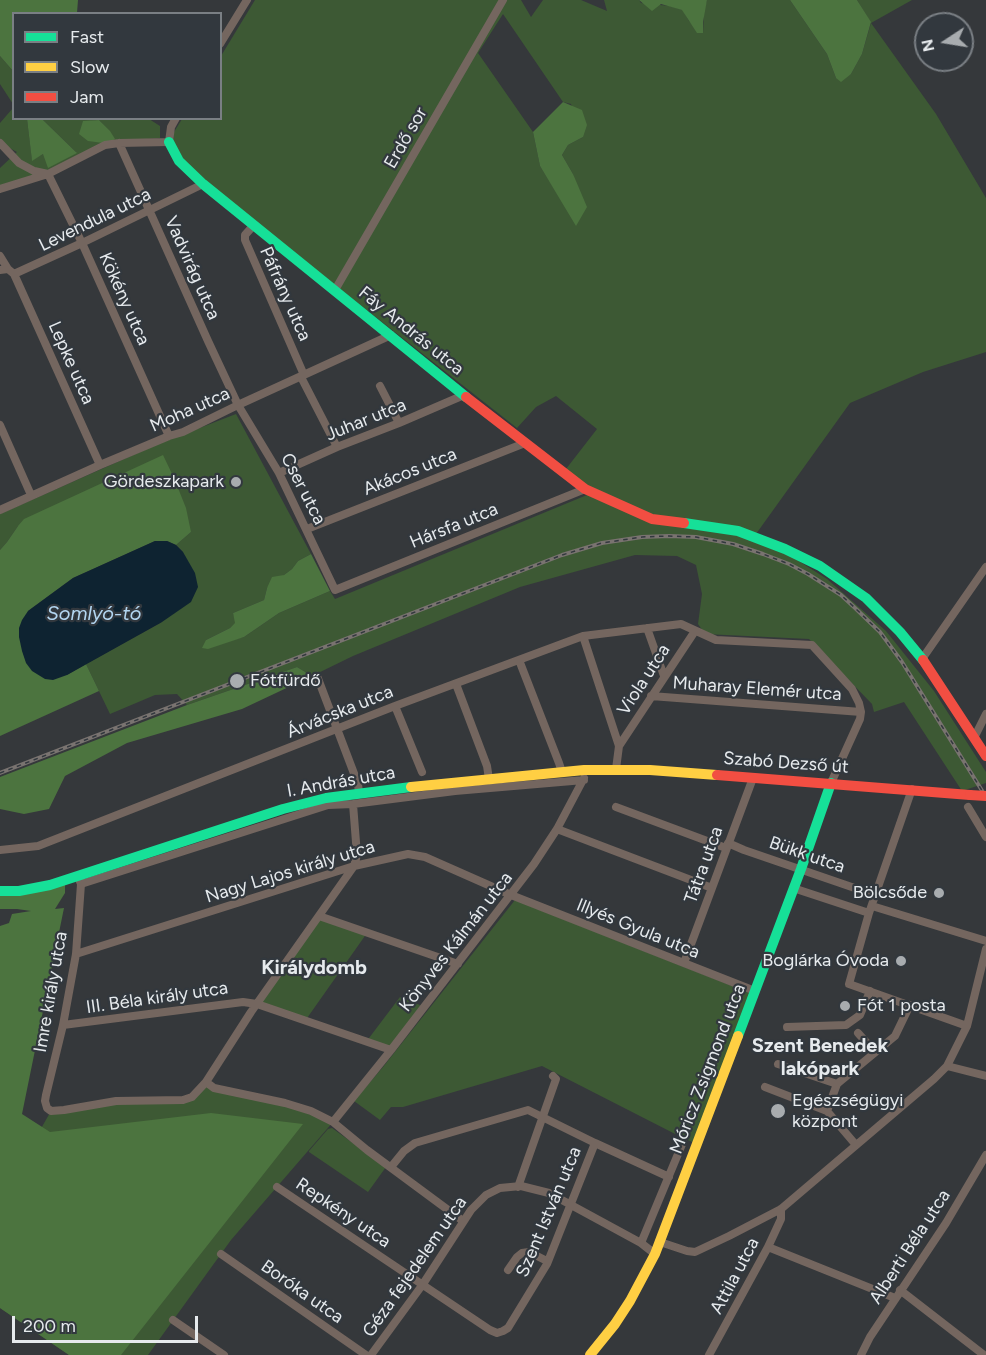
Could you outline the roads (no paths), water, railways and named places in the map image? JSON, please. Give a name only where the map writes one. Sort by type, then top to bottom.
[{"type":"street","points":[[222,42],[247,0]]},
{"type":"street","name":"Erdő sor","points":[[335,290],[503,0]]},
{"type":"street","points":[[0,189],[48,174],[105,146],[119,143],[169,142],[171,127],[175,120]]},
{"type":"street","name":"Fáy András utca","points":[[169,142],[179,161],[202,184],[464,395],[585,489],[652,519],[738,531],[785,549],[820,566],[866,598],[900,632],[922,659],[986,756]]},
{"type":"street","points":[[0,143],[19,163],[34,171],[48,174]]},
{"type":"street","name":"Vadvirág utca","points":[[119,143],[238,405]]},
{"type":"street","name":"Kökény utca","points":[[48,174],[82,243],[169,436]]},
{"type":"street","name":"Levendula utca","points":[[7,271],[82,243],[202,184]]},
{"type":"street","name":"Páfrány utca","points":[[253,226],[245,235],[245,240],[303,376]]},
{"type":"street","name":"Lepke utca","points":[[0,256],[100,465]]},
{"type":"street","name":"Moha utca","points":[[0,510],[100,465],[183,432],[391,335]]},
{"type":"street","points":[[303,376],[337,447]]},
{"type":"street","points":[[380,386],[399,423]]},
{"type":"street","name":"Juhar utca","points":[[279,473],[464,395]]},
{"type":"street","name":"Cser utca","points":[[238,405],[279,473],[335,590]]},
{"type":"street","points":[[0,425],[31,495]]},
{"type":"street","name":"Akácos utca","points":[[307,530],[525,443]]},
{"type":"street","name":"Hársfa utca","points":[[335,590],[585,489]]},
{"type":"street","points":[[922,659],[986,567]]},
{"type":"street","name":"Árvácska utca","points":[[0,850],[38,846],[395,706],[583,636],[681,624],[716,640],[812,645],[852,688],[861,712]]},
{"type":"street","points":[[648,628],[664,676]]},
{"type":"street","name":"Viola utca","points":[[619,746],[695,630]]},
{"type":"street","points":[[583,636],[619,746],[616,769]]},
{"type":"street","points":[[519,660],[562,772]]},
{"type":"street","points":[[317,675],[358,784],[359,793]]},
{"type":"street","points":[[456,684],[487,766],[489,779]]},
{"type":"street","name":"Muharay Elemér utca","points":[[651,696],[861,712]]},
{"type":"street","points":[[395,706],[423,772]]},
{"type":"street","points":[[831,783],[861,712]]},
{"type":"street","points":[[974,738],[986,714]]},
{"type":"street","name":"Szabó Dezső út","points":[[584,775],[616,769],[650,770],[986,796]]},
{"type":"street","name":"I. András utca","points":[[80,880],[283,809],[326,798],[562,772],[584,775]]},
{"type":"street","name":"I. András utca","points":[[80,880],[328,805],[353,804],[584,775]]},
{"type":"street","name":"Könyves Kálmán utca","points":[[333,1122],[534,864],[557,829],[584,775]]},
{"type":"street","name":"Tátra utca","points":[[684,963],[753,778]]},
{"type":"street","name":"Móricz Zsigmond utca","points":[[590,1355],[615,1324],[655,1254],[801,869],[831,783]]},
{"type":"street","points":[[912,789],[871,909],[849,984],[967,1026]]},
{"type":"street","points":[[353,804],[357,855],[354,866],[256,1005],[206,1082],[214,1088],[303,1108],[333,1122],[463,1221]]},
{"type":"street","name":"Bükk utca","points":[[616,807],[876,895]]},
{"type":"street","points":[[968,807],[986,837]]},
{"type":"street","points":[[557,829],[712,888]]},
{"type":"street","name":"Nagy Lajos király utca","points":[[76,954],[354,866],[408,854],[425,857],[511,895]]},
{"type":"street","points":[[0,891],[37,889],[80,880]]},
{"type":"street","name":"Imre király utca","points":[[80,880],[76,954],[63,1025],[46,1095],[47,1108],[51,1111],[70,1110],[116,1101],[183,1100],[192,1097],[206,1082]]},
{"type":"street","name":"Bükk utca","points":[[793,888],[986,941]]},
{"type":"street","name":"Illyés Gyula utca","points":[[511,895],[755,991]]},
{"type":"street","points":[[319,916],[458,964]]},
{"type":"street","points":[[660,1242],[695,1252],[781,1209],[934,1079],[947,1066],[967,1026],[986,950]]},
{"type":"street","points":[[788,1027],[846,1025],[860,1015],[870,991]]},
{"type":"street","name":"III. Béla király utca","points":[[63,1025],[243,1002],[391,1050]]},
{"type":"street","points":[[828,1111],[837,1084],[895,1036],[910,1005]]},
{"type":"street","points":[[858,1033],[875,1053]]},
{"type":"street","points":[[778,1064],[837,1084]]},
{"type":"street","points":[[947,1066],[986,1076]]},
{"type":"street","points":[[518,1187],[556,1078],[553,1076]]},
{"type":"street","points":[[765,1087],[828,1111],[856,1144]]},
{"type":"street","points":[[391,1167],[404,1151],[416,1143],[528,1110],[669,1177]]},
{"type":"street","points":[[641,1243],[682,1142]]},
{"type":"street","name":"Szent István utca","points":[[423,1284],[490,1330],[497,1333],[508,1328],[548,1261],[594,1143]]},
{"type":"street","name":"Alberti Béla utca","points":[[861,1355],[900,1290],[946,1223],[986,1155]]},
{"type":"street","name":"Géza fejedelem utca","points":[[370,1355],[423,1284],[471,1210],[486,1195],[500,1188],[521,1186],[549,1193],[641,1243],[655,1254]]},
{"type":"street","name":"Repkény utca","points":[[277,1187],[423,1284]]},
{"type":"street","name":"Attila utca","points":[[710,1355],[768,1247],[781,1219],[781,1209]]},
{"type":"street","points":[[768,1247],[895,1298]]},
{"type":"street","points":[[508,1270],[522,1253],[529,1252],[548,1261]]},
{"type":"street","name":"Boróka utca","points":[[221,1254],[366,1355]]},
{"type":"street","points":[[900,1290],[984,1355]]},
{"type":"street","points":[[172,1320],[224,1355]]},
{"type":"water","name":"Somlyó-tó","points":[[155,541],[167,541],[176,545],[183,552],[195,573],[198,587],[191,602],[162,622],[67,675],[53,680],[45,679],[32,671],[26,663],[19,637],[19,628],[28,611],[73,578]]},
{"type":"railway","points":[[0,773],[562,555],[602,543],[642,537],[669,536],[696,537],[733,544],[763,554],[789,564],[841,595],[880,632],[902,662],[986,797]]},
{"type":"place","name":"Gördeszkapark","points":[[236,482]]},
{"type":"place","name":"Fótfürdő","points":[[237,681]]},
{"type":"place","name":"Bölcsőde","points":[[939,893]]},
{"type":"place","name":"Boglárka Óvoda","points":[[901,961]]},
{"type":"place","name":"Fót 1 posta","points":[[845,1006]]},
{"type":"place","name":"Egészségügyi központ","points":[[778,1111]]},
{"type":"district","name":"Királydomb","points":[[314,968]]},
{"type":"district","name":"Szent Benedek lakópark","points":[[820,1058]]}]
